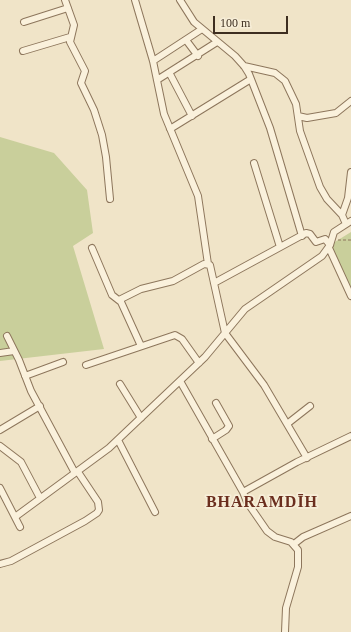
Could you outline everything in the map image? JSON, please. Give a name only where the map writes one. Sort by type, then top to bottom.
[{"type":"street","points":[[64,0],[74,25],[70,42],[84,69],[81,83],[94,110],[102,135],[106,156],[110,199]]},
{"type":"street","points":[[135,0],[153,61],[163,109],[198,196],[208,264],[214,283],[225,332],[264,385],[307,458]]},
{"type":"street","points":[[180,0],[191,18],[244,66],[251,79],[270,128],[302,236]]},
{"type":"street","points":[[24,22],[68,8]]},
{"type":"street","points":[[153,61],[202,29]]},
{"type":"street","points":[[23,51],[70,37]]},
{"type":"street","points":[[186,40],[198,56]]},
{"type":"street","points":[[157,80],[170,74],[217,42]]},
{"type":"street","points":[[15,517],[118,440],[199,363],[246,309],[322,256],[330,244],[334,232],[348,223],[327,199],[320,187],[300,131],[298,116],[292,95],[282,78],[271,72],[244,66]]},
{"type":"street","points":[[170,74],[192,116]]},
{"type":"street","points":[[170,129],[251,79]]},
{"type":"street","points":[[298,116],[307,118],[336,113],[351,101]]},
{"type":"street","points":[[254,163],[280,247]]},
{"type":"street","points":[[342,215],[348,198],[351,172]]},
{"type":"street","points":[[214,283],[308,233],[316,242],[325,238],[330,244],[351,296]]},
{"type":"street","points":[[92,248],[112,295],[119,300],[141,346]]},
{"type":"street","points":[[119,300],[141,289],[173,281],[208,264]]},
{"type":"street","points":[[86,365],[178,335],[199,363]]},
{"type":"street","points":[[0,564],[11,561],[85,521],[99,510],[98,502],[76,472],[40,406],[6,336]]},
{"type":"street","points":[[0,353],[14,351]]},
{"type":"street","points":[[25,376],[63,362]]},
{"type":"street","points":[[180,381],[243,492],[247,502],[267,531],[275,537],[294,544],[298,550],[298,567],[286,608],[285,632]]},
{"type":"street","points":[[120,384],[141,418]]},
{"type":"street","points":[[212,439],[226,430],[229,426],[216,403]]},
{"type":"street","points":[[0,430],[40,406]]},
{"type":"street","points":[[287,424],[310,406]]},
{"type":"street","points":[[243,492],[351,436]]},
{"type":"street","points":[[118,440],[155,512]]},
{"type":"street","points":[[0,446],[21,462],[40,498]]},
{"type":"street","points":[[0,488],[20,527]]},
{"type":"street","points":[[294,544],[303,537],[351,516]]},
{"type":"path","points":[[330,244],[351,240]]},
{"type":"green space","points":[[0,137],[54,153],[87,190],[93,233],[73,246],[104,349],[0,361]]},
{"type":"green space","points":[[351,232],[351,288],[330,245]]},
{"type":"district","name":"BHARAMDĪH","points":[[262,503]]}]
